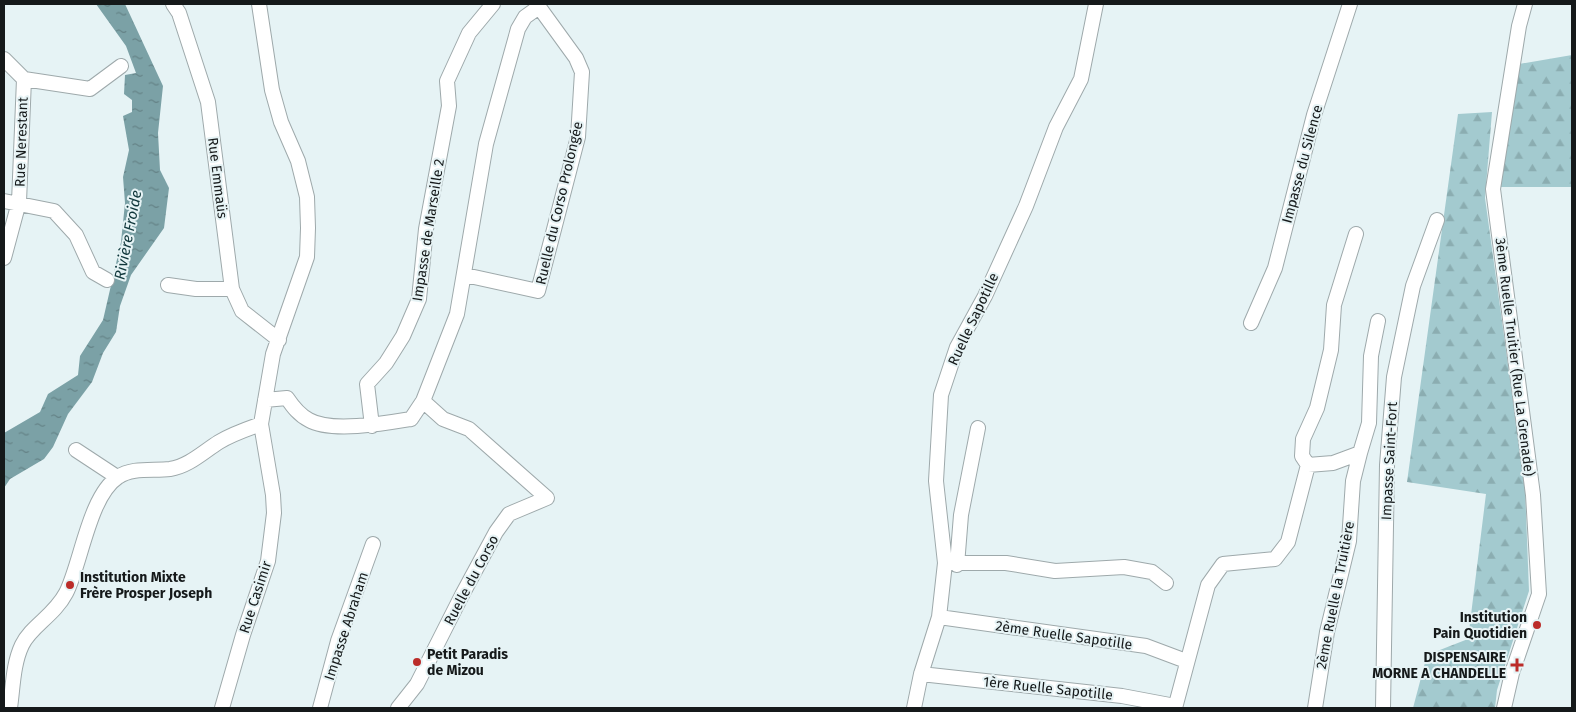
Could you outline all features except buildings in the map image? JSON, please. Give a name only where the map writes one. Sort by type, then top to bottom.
[{"type":"street","name":"Rue Emmaüs","points":[[173,4],[179,13],[208,102],[232,289],[242,311],[278,340]]},
{"type":"street","name":"Rue Casimir","points":[[222,708],[243,635],[268,561],[274,513],[274,495],[261,424],[274,354],[307,257],[307,197],[298,161],[281,122],[272,90],[259,4]]},
{"type":"street","name":"Impasse de Marseille 2","points":[[372,426],[367,384],[386,363],[403,336],[419,300],[426,229],[449,106],[447,82],[469,33],[493,4]]},
{"type":"street","name":"Ruelle Sapotille","points":[[914,708],[921,674],[940,617],[951,564],[936,481],[941,395],[957,347],[985,296],[1026,206],[1056,127],[1081,79],[1096,4]]},
{"type":"street","name":"Impasse du Silence","points":[[1251,323],[1275,268],[1314,114],[1350,4]]},
{"type":"street","name":"3ème Ruelle Truitier (Rue La Grenade)","points":[[1504,708],[1512,673],[1539,594],[1533,495],[1493,189],[1519,26],[1525,4]]},
{"type":"street","name":"Ruelle du Corso Prolongée","points":[[265,400],[287,398],[295,410],[322,429],[372,426],[411,419],[423,400],[456,314],[465,275],[486,144],[518,29],[525,17],[539,5],[576,58],[582,72],[578,137],[538,291],[465,275]]},
{"type":"street","name":"Rue Nerestant","points":[[4,258],[19,202],[24,79],[6,64]]},
{"type":"street","points":[[24,79],[90,89],[121,66]]},
{"type":"street","points":[[4,201],[19,202],[54,211],[76,235],[94,272],[107,280]]},
{"type":"street","name":"Impasse Saint-Fort","points":[[1383,708],[1386,493],[1394,377],[1413,286],[1437,220]]},
{"type":"street","points":[[1175,707],[1208,585],[1223,564],[1275,559],[1288,542],[1308,465],[1302,456],[1303,439],[1317,408],[1331,350],[1334,305],[1356,234]]},
{"type":"street","points":[[168,285],[196,289],[232,289]]},
{"type":"street","name":"2ème Ruelle la Truitière","points":[[1315,708],[1327,632],[1349,541],[1353,481],[1369,423],[1371,356],[1378,322]]},
{"type":"street","name":"Ruelle du Corso","points":[[398,708],[417,684],[475,572],[509,514],[547,498],[469,429],[443,419],[423,400]]},
{"type":"street","points":[[10,708],[16,660],[23,643],[32,631],[48,618],[63,599],[79,551],[101,498],[117,477],[126,473],[170,469],[186,464],[220,441],[261,424]]},
{"type":"street","points":[[978,428],[951,564],[1006,563],[1056,571],[1124,567],[1152,572],[1166,583]]},
{"type":"street","points":[[76,450],[117,477]]},
{"type":"street","points":[[1308,465],[1333,462],[1360,453]]},
{"type":"street","name":"Impasse Abraham","points":[[320,708],[338,641],[373,544]]},
{"type":"street","name":"2ème Ruelle Sapotille","points":[[940,617],[1146,646],[1186,661]]},
{"type":"street","name":"1ère Ruelle Sapotille","points":[[921,674],[1122,696],[1175,707]]},
{"type":"green space","points":[[1572,55],[1572,187],[1500,187],[1519,64]]},
{"type":"green space","points":[[1492,112],[1485,198],[1525,488],[1529,591],[1497,690],[1495,708],[1413,708],[1427,655],[1468,639],[1486,494],[1407,482],[1458,114]]},
{"type":"water","name":"Rivière Froide","points":[[96,4],[125,4],[163,86],[158,133],[160,170],[169,188],[164,228],[131,275],[120,306],[116,332],[103,353],[92,382],[68,414],[53,447],[44,459],[10,479],[4,488],[4,433],[40,412],[48,394],[78,375],[80,356],[103,320],[121,242],[125,203],[123,177],[129,150],[123,116],[132,112],[132,100],[124,94],[125,75],[136,73],[126,46]]},
{"type":"place","name":"Institution Mixte Frère Prosper Joseph","points":[[70,585]]},
{"type":"place","name":"Institution Pain Quotidien","points":[[1537,625]]},
{"type":"place","name":"Petit Paradis de Mizou","points":[[417,662]]},
{"type":"place","name":"DISPENSAIRE MORNE A CHANDELLE","points":[[1517,665]]}]
